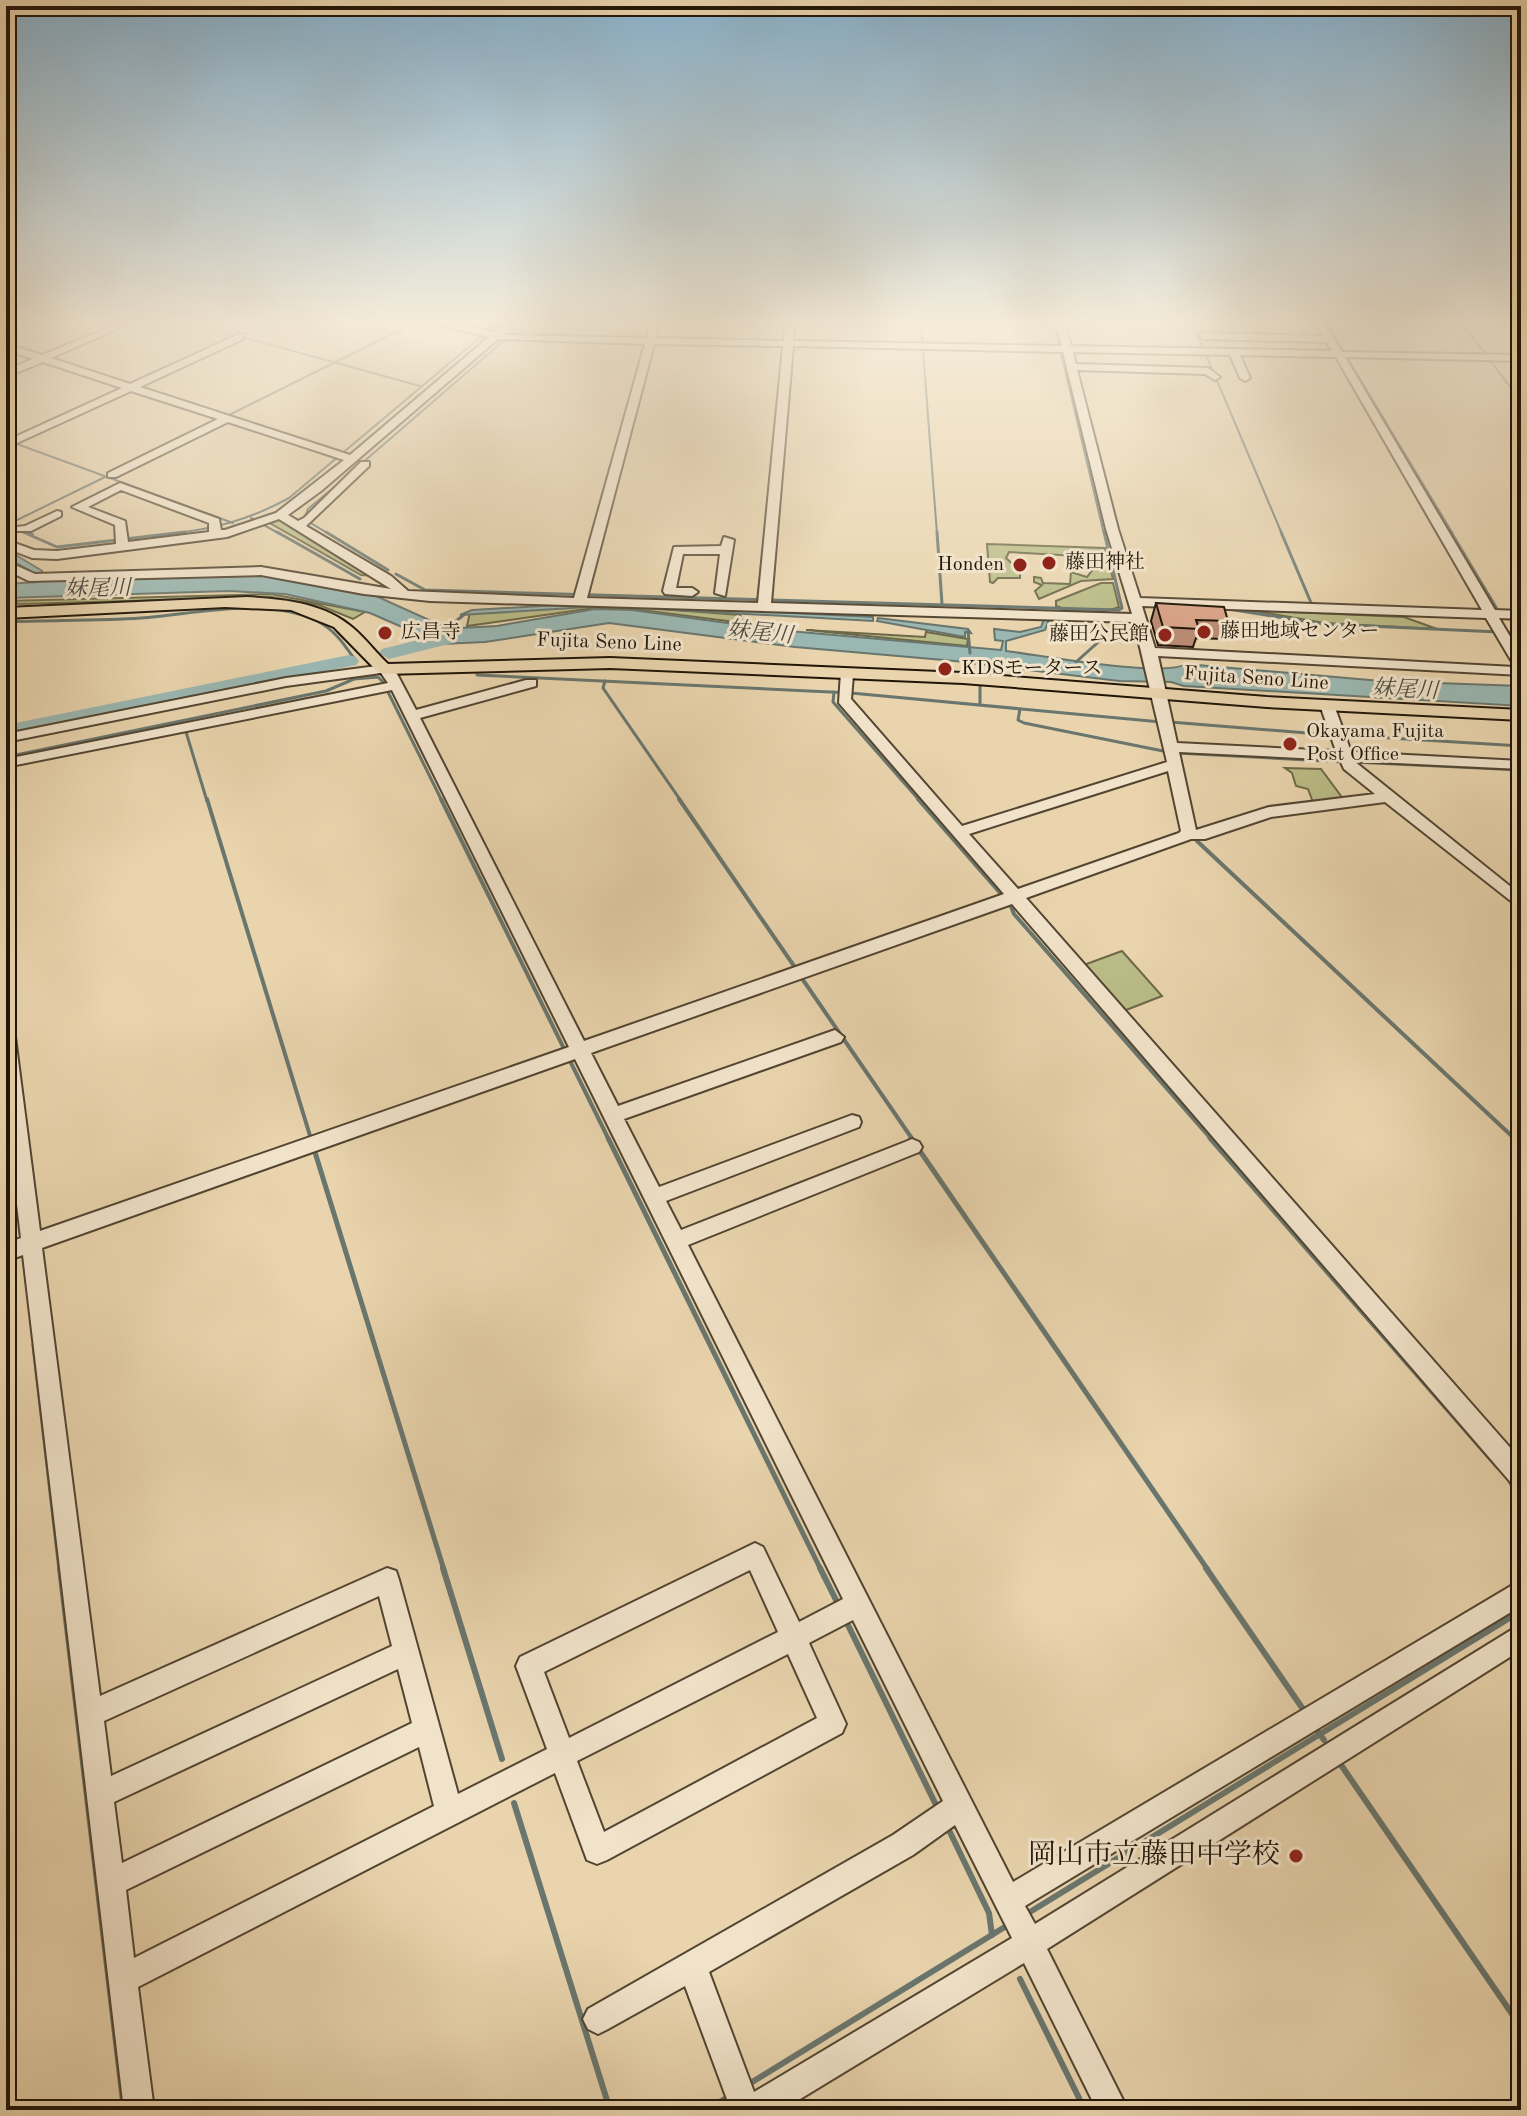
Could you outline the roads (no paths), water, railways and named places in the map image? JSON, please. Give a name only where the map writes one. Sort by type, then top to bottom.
[{"type":"main road","points":[[6,613],[232,603],[285,606],[334,620],[358,639],[370,657],[384,669]]},
{"type":"main road","name":"Fujita Seno Line","points":[[384,669],[561,662],[845,687],[963,678],[1158,690],[1327,705],[1521,715]]},
{"type":"street","points":[[10,443],[53,423]]},
{"type":"street","points":[[112,475],[218,423]]},
{"type":"street","points":[[238,423],[343,456]]},
{"type":"street","points":[[6,544],[48,556],[122,541],[260,523],[280,515],[343,456],[385,423]]},
{"type":"street","points":[[581,596],[626,423]]},
{"type":"street","points":[[764,601],[778,423]]},
{"type":"street","points":[[1086,423],[1133,602],[1151,657],[1194,835]]},
{"type":"street","points":[[1151,657],[1521,668],[1498,621],[1382,423]]},
{"type":"street","points":[[303,522],[365,464]]},
{"type":"street","points":[[122,541],[121,523],[78,507],[120,486],[215,521],[215,529]]},
{"type":"street","points":[[8,531],[27,529],[57,514]]},
{"type":"street","points":[[280,515],[303,522],[406,595]]},
{"type":"street","points":[[721,593],[727,545],[678,550],[669,591],[721,593],[748,594],[747,601]]},
{"type":"street","points":[[6,565],[33,578],[261,571],[406,595],[764,601],[1139,618]]},
{"type":"street","points":[[1133,602],[1498,621],[1521,615]]},
{"type":"street","points":[[6,738],[286,682],[384,669],[396,685],[571,1054],[612,1116],[675,1241],[847,1610],[947,1813],[1018,1922],[1113,2110]]},
{"type":"street","points":[[411,716],[531,683]]},
{"type":"street","points":[[6,763],[396,685]]},
{"type":"street","points":[[845,687],[844,700],[1521,1477]]},
{"type":"street","points":[[1327,705],[1347,760],[1521,903]]},
{"type":"street","points":[[958,832],[1172,754],[1521,765]]},
{"type":"street","points":[[20,1247],[1194,835],[1269,812],[1389,797]]},
{"type":"street","points":[[6,1037],[20,1247],[41,1339],[139,2110]]},
{"type":"street","points":[[612,1116],[835,1037]]},
{"type":"street","points":[[653,1197],[852,1122]]},
{"type":"street","points":[[675,1241],[912,1147]]},
{"type":"street","points":[[755,1555],[833,1724],[597,1850],[561,1754],[529,1666],[755,1555]]},
{"type":"street","points":[[89,1714],[387,1580],[449,1811]]},
{"type":"street","points":[[692,1966],[744,2100],[1521,1592]]},
{"type":"street","points":[[123,1979],[847,1610]]},
{"type":"street","points":[[1018,1922],[1521,1636]]},
{"type":"street","points":[[100,1795],[405,1653]]},
{"type":"street","points":[[111,1883],[425,1730]]},
{"type":"street","points":[[598,2019],[903,1845],[947,1813]]},
{"type":"water","name":"妹尾川","points":[[6,549],[42,571],[44,581],[271,574],[376,596],[440,625],[460,628],[497,626],[595,609],[632,610],[778,630],[1001,650],[1003,641],[995,640],[994,629],[1020,632],[1041,627],[1044,619],[1041,616],[1050,617],[1045,630],[1006,641],[1006,651],[1127,667],[1173,668],[1186,664],[1381,681],[1521,686],[1521,706],[1119,681],[955,661],[795,647],[609,623],[485,642],[441,644],[370,613],[285,594],[230,591],[6,598],[6,584],[37,582],[34,573],[6,557]]},
{"type":"water","points":[[592,603],[873,617],[873,621],[604,606],[460,615],[472,610]]},
{"type":"water","points":[[878,618],[968,629],[971,633],[965,632],[965,637],[877,621]]},
{"type":"waterway","points":[[231,522],[289,498],[379,423]]},
{"type":"waterway","points":[[361,464],[409,423]]},
{"type":"waterway","points":[[764,534],[775,423]]},
{"type":"waterway","points":[[929,423],[937,534]]},
{"type":"waterway","points":[[1078,423],[1104,534]]},
{"type":"waterway","points":[[1235,423],[1282,534]]},
{"type":"waterway","points":[[1386,423],[1453,534]]},
{"type":"waterway","points":[[6,440],[231,522]]},
{"type":"waterway","points":[[9,524],[105,477]]},
{"type":"waterway","points":[[329,534],[304,519],[308,509],[346,477]]},
{"type":"waterway","points":[[251,518],[280,534]]},
{"type":"waterway","points":[[172,534],[231,522]]},
{"type":"waterway","points":[[16,531],[24,532]]},
{"type":"waterway","points":[[24,532],[33,534]]},
{"type":"waterway","points":[[24,532],[57,547],[172,534]]},
{"type":"waterway","points":[[172,534],[185,532]]},
{"type":"waterway","points":[[277,532],[360,579]]},
{"type":"waterway","points":[[326,532],[388,570]]},
{"type":"waterway","points":[[758,599],[765,532]]},
{"type":"waterway","points":[[937,532],[942,604]]},
{"type":"waterway","points":[[396,574],[425,590],[1119,610],[1122,608],[1104,532]]},
{"type":"waterway","points":[[1281,532],[1312,605]]},
{"type":"waterway","points":[[1451,532],[1500,614]]},
{"type":"waterway","points":[[6,622],[107,620],[230,609],[275,609],[317,621],[339,638],[355,660]]},
{"type":"waterway","points":[[1228,609],[1323,624],[1521,633]]},
{"type":"waterway","points":[[447,628],[465,614]]},
{"type":"waterway","points":[[1498,618],[1521,619]]},
{"type":"waterway","points":[[1076,662],[1114,628],[1117,621]]},
{"type":"waterway","points":[[968,631],[970,653]]},
{"type":"waterway","points":[[389,653],[458,636]]},
{"type":"waterway","points":[[6,731],[349,661]]},
{"type":"waterway","points":[[980,663],[980,672]]},
{"type":"waterway","points":[[477,675],[605,681]]},
{"type":"waterway","points":[[6,757],[326,691],[354,679],[378,677],[386,685]]},
{"type":"waterway","points":[[605,681],[834,692]]},
{"type":"waterway","points":[[605,681],[603,688],[681,801]]},
{"type":"waterway","points":[[980,686],[980,703]]},
{"type":"waterway","points":[[387,690],[442,801]]},
{"type":"waterway","points":[[834,692],[1161,722]]},
{"type":"waterway","points":[[834,692],[833,702],[920,801]]},
{"type":"waterway","points":[[1020,709],[1018,720],[1024,723],[1168,752]]},
{"type":"waterway","points":[[1170,722],[1332,735]]},
{"type":"waterway","points":[[186,732],[207,801]]},
{"type":"waterway","points":[[1341,735],[1521,746]]},
{"type":"waterway","points":[[1177,753],[1344,762]]},
{"type":"waterway","points":[[1353,762],[1521,770]]},
{"type":"waterway","points":[[207,799],[311,1139]]},
{"type":"waterway","points":[[441,799],[609,1140]]},
{"type":"waterway","points":[[679,799],[794,966]]},
{"type":"waterway","points":[[918,799],[1001,894]]},
{"type":"waterway","points":[[1196,834],[1197,841],[1516,1140]]},
{"type":"waterway","points":[[1010,904],[1014,914],[1212,1140]]},
{"type":"waterway","points":[[801,977],[913,1140]]},
{"type":"waterway","points":[[608,1138],[821,1570]]},
{"type":"waterway","points":[[911,1138],[1208,1570]]},
{"type":"waterway","points":[[1210,1138],[1498,1467]]},
{"type":"waterway","points":[[1514,1138],[1521,1144]]},
{"type":"waterway","points":[[314,1149],[444,1570]]},
{"type":"waterway","points":[[34,1345],[60,1570]]},
{"type":"waterway","points":[[1511,1483],[1521,1494]]},
{"type":"waterway","points":[[60,1568],[124,2110]]},
{"type":"waterway","points":[[443,1568],[502,1759]]},
{"type":"waterway","points":[[1206,1568],[1305,1712]]},
{"type":"waterway","points":[[821,1570],[839,1606]]},
{"type":"waterway","points":[[1320,1734],[1521,1611]]},
{"type":"waterway","points":[[846,1621],[937,1807]]},
{"type":"waterway","points":[[1316,1729],[1320,1734]]},
{"type":"waterway","points":[[1025,1915],[1320,1734]]},
{"type":"waterway","points":[[1320,1734],[1324,1740]]},
{"type":"waterway","points":[[1339,1762],[1521,2027]]},
{"type":"waterway","points":[[514,1803],[610,2110]]},
{"type":"waterway","points":[[947,1826],[989,1913],[992,1935]]},
{"type":"waterway","points":[[992,1935],[1008,1925]]},
{"type":"waterway","points":[[749,2084],[992,1935]]},
{"type":"waterway","points":[[1020,1979],[1085,2110]]},
{"type":"waterway","points":[[706,2110],[728,2097]]},
{"type":"place","name":"藤田神社","points":[[1049,563]]},
{"type":"place","name":"Honden","points":[[1020,565]]},
{"type":"place","name":"藤田地域センター","points":[[1204,632]]},
{"type":"place","name":"広昌寺","points":[[385,633]]},
{"type":"place","name":"藤田公民館","points":[[1165,635]]},
{"type":"place","name":"KDSモータース","points":[[945,669]]},
{"type":"place","name":"Okayama Fujita Post Office","points":[[1290,744]]},
{"type":"place","name":"岡山市立藤田中学校","points":[[1296,1856]]}]
